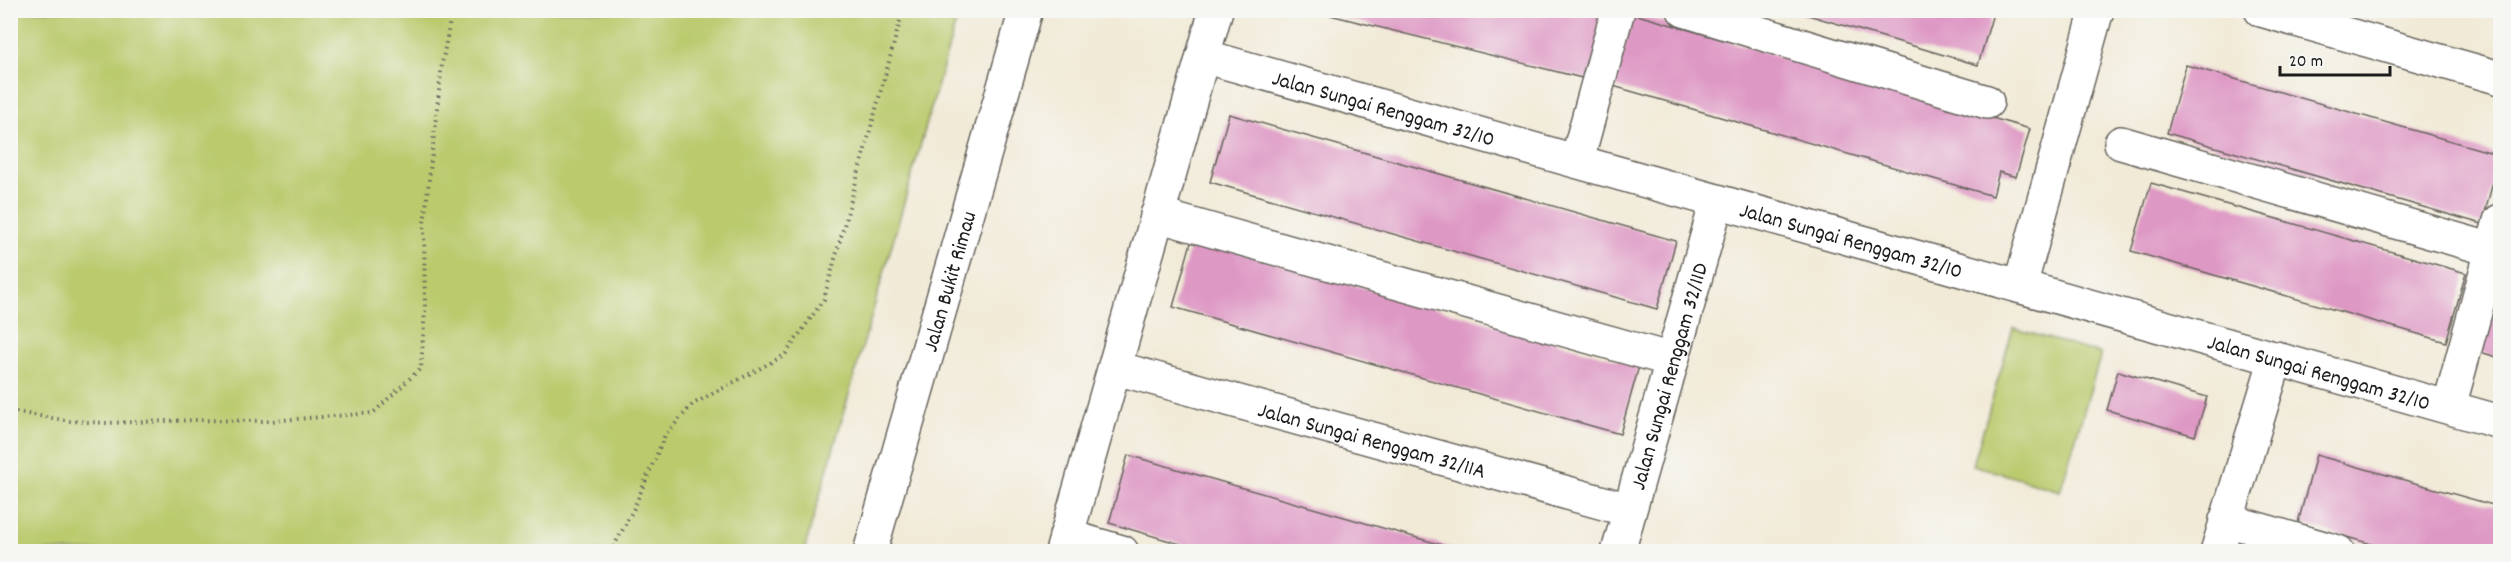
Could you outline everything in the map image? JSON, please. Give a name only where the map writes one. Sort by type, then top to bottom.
[{"type":"street","name":"Jalan Bukit Rimau","points":[[870,552],[1026,10]]},
{"type":"street","points":[[1122,552],[1064,544],[1116,368],[1216,10]]},
{"type":"street","points":[[1577,160],[1618,10]]},
{"type":"street","points":[[1684,10],[1987,102]]},
{"type":"street","points":[[2020,286],[2097,10]]},
{"type":"street","points":[[2261,10],[2500,78]]},
{"type":"street","name":"Jalan Sungai Renggam 32/10","points":[[1203,56],[2500,422]]},
{"type":"street","points":[[2121,143],[2498,241],[2449,407]]},
{"type":"street","name":"Jalan Sungai Renggam 32/11D","points":[[1618,552],[1717,201]]},
{"type":"street","points":[[1157,215],[1672,360]]},
{"type":"street","points":[[2217,552],[2276,358]]},
{"type":"street","name":"Jalan Sungai Renggam 32/11A","points":[[1116,368],[1629,510]]},
{"type":"street","points":[[2226,520],[2338,552]]},
{"type":"path","points":[[10,411],[70,421],[106,423],[196,420],[270,421],[373,413],[421,368],[425,310],[424,224],[442,64],[452,10]]},
{"type":"path","points":[[611,552],[634,508],[665,435],[693,404],[786,355],[824,299],[903,10]]},
{"type":"green space","points":[[10,11],[959,11],[804,551],[11,551]]},
{"type":"green space","points":[[2013,328],[2101,354],[2060,491],[1973,465]]},
{"type":"building","points":[[1310,10],[1607,10],[1590,80]]},
{"type":"building","points":[[1791,10],[1994,10],[1978,65]]},
{"type":"building","points":[[1634,14],[2030,129],[2016,177],[1999,172],[1993,196],[1613,86]]},
{"type":"building","points":[[2186,65],[2500,155],[2482,224],[2167,133]]},
{"type":"building","points":[[1229,114],[1676,241],[1657,309],[1210,182]]},
{"type":"building","points":[[2151,183],[2466,273],[2446,342],[2131,251]]},
{"type":"building","points":[[1192,239],[1639,366],[1620,434],[1173,307]]},
{"type":"building","points":[[2500,284],[2500,358],[2480,352]]},
{"type":"building","points":[[2118,371],[2207,397],[2195,436],[2107,410]]},
{"type":"building","points":[[1128,455],[1463,552],[1207,552],[1109,523]]},
{"type":"building","points":[[2316,455],[2500,507],[2500,552],[2399,552],[2298,523]]}]
